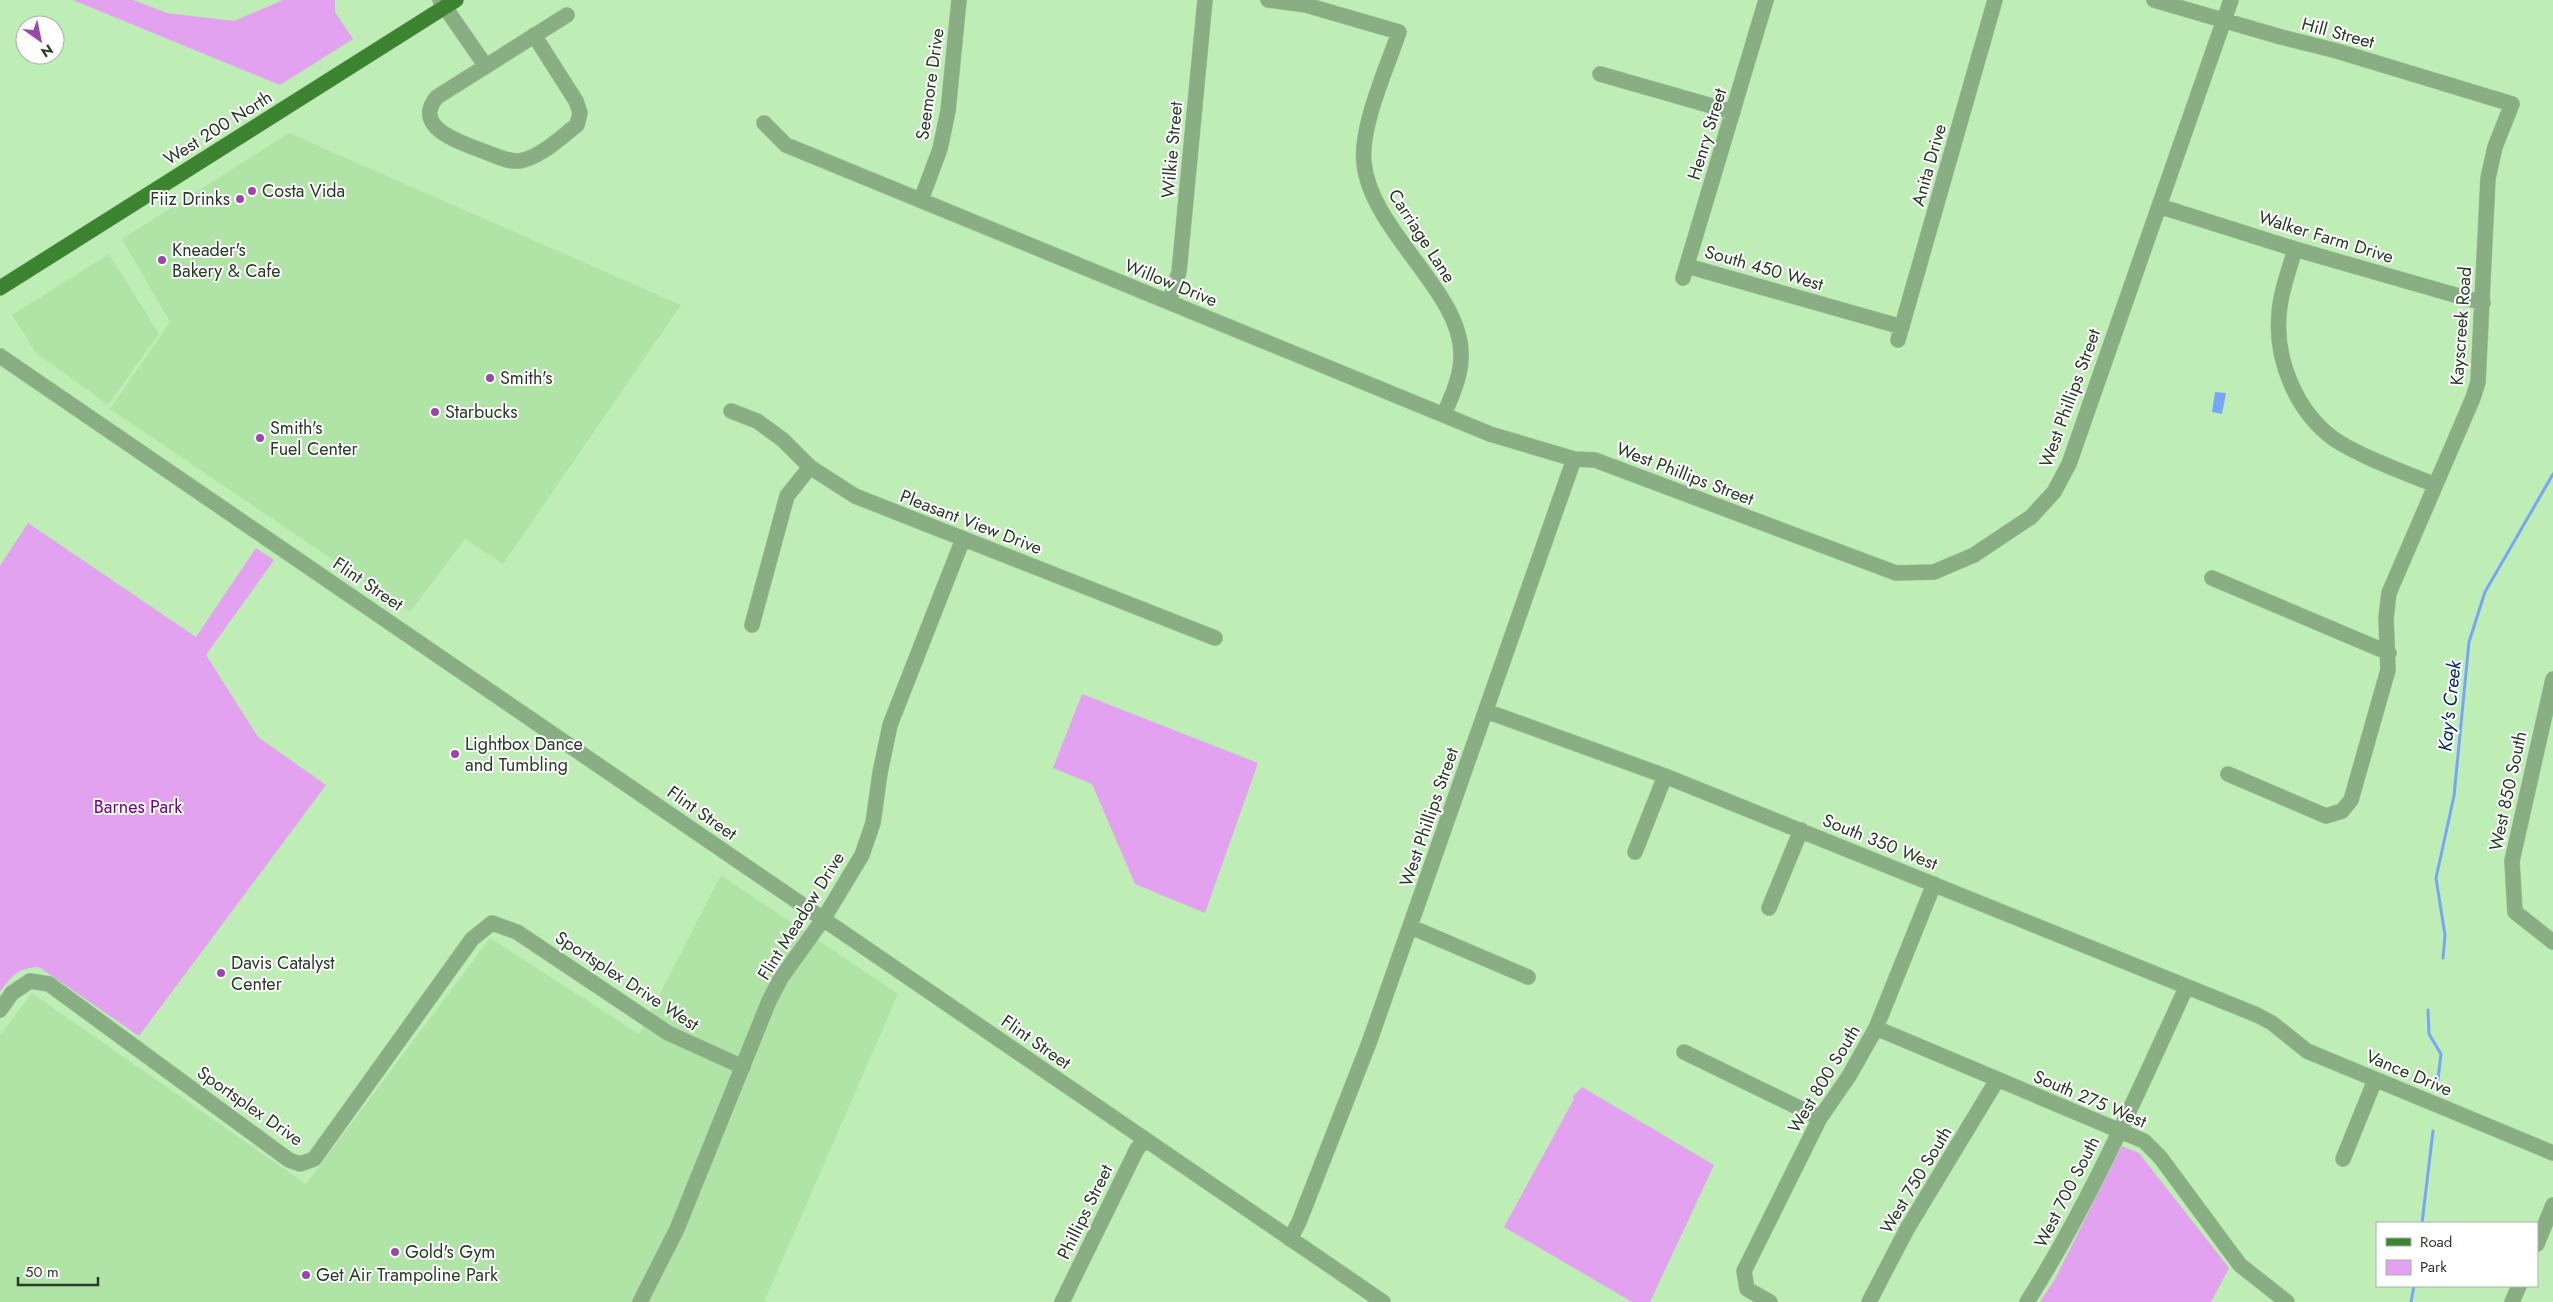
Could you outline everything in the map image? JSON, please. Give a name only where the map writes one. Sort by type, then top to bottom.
[{"type":"main road","name":"West 200 North","points":[[0,288],[447,2]]},
{"type":"street","name":"Seemore Drive","points":[[921,200],[940,149],[948,112],[959,0]]},
{"type":"street","name":"Wilkie Street","points":[[1169,302],[1179,272],[1205,0]]},
{"type":"street","name":"Carriage Lane","points":[[1268,0],[1306,5],[1399,32],[1365,135],[1364,163],[1369,185],[1379,209],[1446,307],[1458,334],[1461,356],[1458,378],[1444,415]]},
{"type":"street","name":"Henry Street","points":[[1685,272],[1766,0]]},
{"type":"street","name":"Anita Drive","points":[[1900,333],[1995,0]]},
{"type":"street","name":"Hill Street","points":[[2154,0],[2337,51],[2512,104]]},
{"type":"street","name":"West Phillips Street","points":[[1290,1239],[1299,1222],[1369,1044],[1574,460],[1595,460],[1896,573],[1934,572],[1974,555],[2031,516],[2054,492],[2069,464],[2231,0]]},
{"type":"street","points":[[447,2],[485,65]]},
{"type":"street","points":[[534,35],[576,102],[580,118],[577,125],[539,152],[522,161],[513,161],[452,138],[439,131],[430,116],[431,104],[437,97],[485,65],[534,35],[567,15]]},
{"type":"street","points":[[1600,74],[1733,112]]},
{"type":"street","name":"Kayscreek Road","points":[[2228,774],[2326,816],[2342,811],[2351,800],[2388,670],[2389,653],[2386,618],[2389,593],[2397,569],[2478,382],[2488,178],[2495,147],[2512,104]]},
{"type":"street","name":"Willow Drive","points":[[764,123],[786,145],[1490,434],[1574,460]]},
{"type":"street","name":"Walker Farm Drive","points":[[2159,206],[2295,249],[2483,303]]},
{"type":"street","points":[[2295,249],[2281,300],[2278,335],[2286,372],[2297,396],[2308,413],[2335,440],[2435,485]]},
{"type":"street","name":"South 450 West","points":[[1685,272],[1831,306],[1900,333]]},
{"type":"street","name":"Flint Street","points":[[0,356],[1383,1302]]},
{"type":"street","name":"Pleasant View Drive","points":[[731,411],[756,421],[783,440],[810,467],[855,496],[1215,638]]},
{"type":"street","points":[[752,625],[787,496],[810,467]]},
{"type":"street","name":"Flint Meadow Drive","points":[[640,1302],[677,1230],[781,978],[824,918],[862,854],[873,823],[880,773],[890,725],[963,539]]},
{"type":"street","points":[[2212,578],[2389,653]]},
{"type":"street","name":"West 850 South","points":[[2553,679],[2548,715],[2512,861],[2515,912],[2553,942]]},
{"type":"street","name":"South 350 West","points":[[1486,711],[1665,776],[2186,988],[2257,1015]]},
{"type":"street","points":[[1635,852],[1665,776]]},
{"type":"street","points":[[1769,908],[1800,830]]},
{"type":"street","name":"West 800 South","points":[[1770,1302],[1747,1289],[1744,1271],[1820,1118],[1849,1076],[1876,1028],[1934,884]]},
{"type":"street","name":"Sportsplex Drive West","points":[[492,923],[517,932],[668,1033],[743,1067]]},
{"type":"street","name":"Sportsplex Drive","points":[[0,1010],[12,993],[30,980],[49,984],[290,1160],[300,1164],[314,1159],[472,938],[492,923]]},
{"type":"street","points":[[1411,927],[1528,977]]},
{"type":"street","name":"West 700 South","points":[[2027,1302],[2070,1227],[2120,1129],[2167,1034],[2186,988]]},
{"type":"street","name":"Vance Drive","points":[[2257,1015],[2272,1023],[2306,1051],[2553,1153]]},
{"type":"street","name":"South 275 West","points":[[1876,1028],[1997,1080],[2120,1129],[2144,1141],[2160,1156],[2240,1265],[2288,1302]]},
{"type":"street","points":[[1684,1052],[1820,1118]]},
{"type":"street","name":"West 750 South","points":[[1869,1302],[1907,1229],[1997,1080]]},
{"type":"street","points":[[2343,1159],[2376,1080]]},
{"type":"street","name":"Phillips Street","points":[[1062,1302],[1137,1149],[1145,1140]]},
{"type":"street","points":[[2538,1242],[2553,1205]]},
{"type":"street","points":[[2512,1302],[2519,1287]]},
{"type":"shaded area","points":[[289,133],[681,305],[503,564],[465,539],[410,612],[110,409],[170,322],[122,239]]},
{"type":"shaded area","points":[[109,254],[159,334],[108,405],[36,353],[12,315]]},
{"type":"shaded area","points":[[721,875],[898,994],[764,1302],[0,1302],[0,1035],[32,993],[306,1184],[490,938],[639,1034]]},
{"type":"green space","points":[[73,0],[133,0],[167,13],[234,21],[283,0],[335,0],[335,12],[353,39],[280,85]]},
{"type":"green space","name":"Barnes Park","points":[[28,523],[196,637],[256,548],[274,560],[206,655],[258,737],[326,785],[139,1036],[39,967],[20,971],[8,981],[0,992],[0,566]]},
{"type":"green space","points":[[1082,694],[1258,763],[1205,913],[1135,884],[1092,784],[1053,768]]},
{"type":"green space","points":[[1582,1087],[1714,1165],[1650,1302],[1632,1302],[1504,1227],[1574,1099],[1573,1096]]},
{"type":"green space","points":[[2122,1146],[2139,1153],[2229,1268],[2211,1302],[2040,1302],[2055,1279]]},
{"type":"water","points":[[2215,392],[2226,393],[2222,414],[2212,412]]},
{"type":"waterway","name":"Kay's Creek","points":[[2443,958],[2445,935],[2436,878],[2454,796],[2469,642],[2485,592],[2553,474]]},
{"type":"waterway","name":"Kay's Creek","points":[[2428,1010],[2429,1034],[2441,1054],[2437,1087]]},
{"type":"waterway","name":"Kay's Creek","points":[[2422,1222],[2433,1131]]},
{"type":"waterway","name":"Kay's Creek","points":[[2411,1302],[2414,1287]]},
{"type":"place","name":"Costa Vida","points":[[252,191]]},
{"type":"place","name":"Fiiz Drinks","points":[[240,199]]},
{"type":"place","name":"Kneader's Bakery & Cafe","points":[[162,260]]},
{"type":"place","name":"Smith's","points":[[490,378]]},
{"type":"place","name":"Starbucks","points":[[435,412]]},
{"type":"place","name":"Smith's Fuel Center","points":[[260,438]]},
{"type":"place","name":"Lightbox Dance and Tumbling","points":[[455,754]]},
{"type":"place","name":"Davis Catalyst Center","points":[[221,973]]},
{"type":"place","name":"Gold's Gym","points":[[395,1252]]},
{"type":"place","name":"Get Air Trampoline Park","points":[[306,1275]]}]
